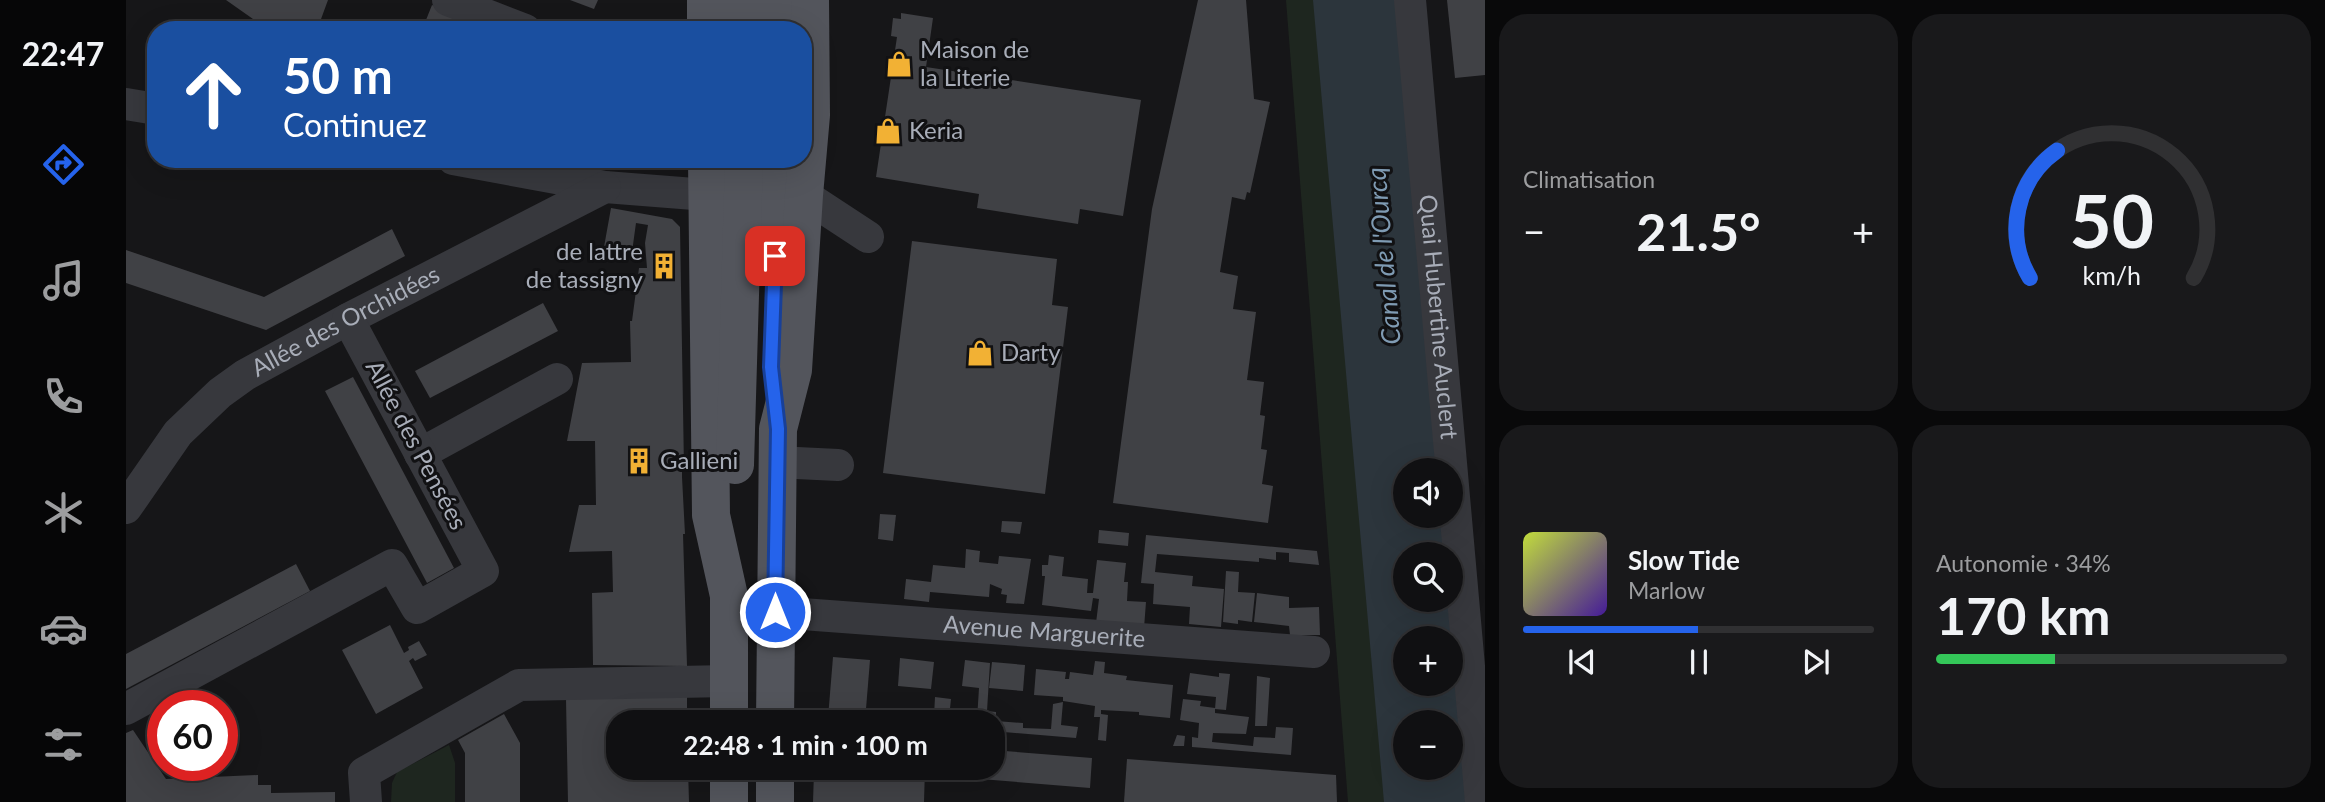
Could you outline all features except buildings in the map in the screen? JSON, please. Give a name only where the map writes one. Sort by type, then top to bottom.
[{"type":"main road","points":[[706,0],[706,21]]},
{"type":"main road","points":[[743,0],[743,21]]},
{"type":"main road","points":[[774,0],[774,21]]},
{"type":"main road","points":[[810,0],[810,21]]},
{"type":"main road","points":[[729,710],[729,596],[734,526],[744,168]]},
{"type":"main road","points":[[775,710],[777,445],[771,367],[777,168]]},
{"type":"main road","points":[[777,445],[793,370],[806,168]]},
{"type":"main road","points":[[707,177],[711,515],[729,596]]},
{"type":"main road","points":[[729,780],[729,802]]},
{"type":"main road","points":[[775,780],[775,802]]},
{"type":"street","points":[[447,0],[502,21]]},
{"type":"street","name":"Quai Hubertine Auclert","points":[[1410,0],[1481,802]]},
{"type":"street","points":[[126,104],[147,108]]},
{"type":"street","points":[[502,168],[605,187],[707,177]]},
{"type":"street","name":"Allée des Orchidées","points":[[126,508],[178,433],[220,393],[245,375],[605,187]]},
{"type":"street","points":[[804,195],[869,237]]},
{"type":"street","name":"Allée des Pensées","points":[[126,709],[393,565],[417,608],[484,571],[348,319]]},
{"type":"street","points":[[420,454],[557,379]]},
{"type":"street","points":[[777,445],[838,465]]},
{"type":"street","name":"Avenue Marguerite","points":[[775,612],[1314,652]]},
{"type":"street","points":[[366,802],[364,773],[519,685],[729,681]]},
{"type":"shaded area","points":[[1286,0],[1315,0],[1385,802],[1348,802]]},
{"type":"shaded area","points":[[449,745],[455,763],[455,802],[391,802],[392,783],[397,772]]},
{"type":"water","name":"Canal de l'Ourcq","points":[[1313,0],[1399,0],[1440,458],[1393,458],[1393,528],[1446,528],[1448,542],[1393,542],[1393,612],[1452,612],[1454,626],[1393,626],[1393,696],[1461,696],[1462,710],[1393,710],[1393,780],[1463,780],[1463,721],[1471,802],[1384,802]]},
{"type":"place","name":"Maison de la Literie","points":[[899,64]]},
{"type":"place","name":"Keria","points":[[888,131]]},
{"type":"place","name":"de lattre de tassigny","points":[[664,266]]},
{"type":"place","name":"Darty","points":[[980,353]]},
{"type":"place","name":"Gallieni","points":[[639,461]]},
{"type":"route","points":[[775,256],[771,367],[778,429],[775,612]]}]
